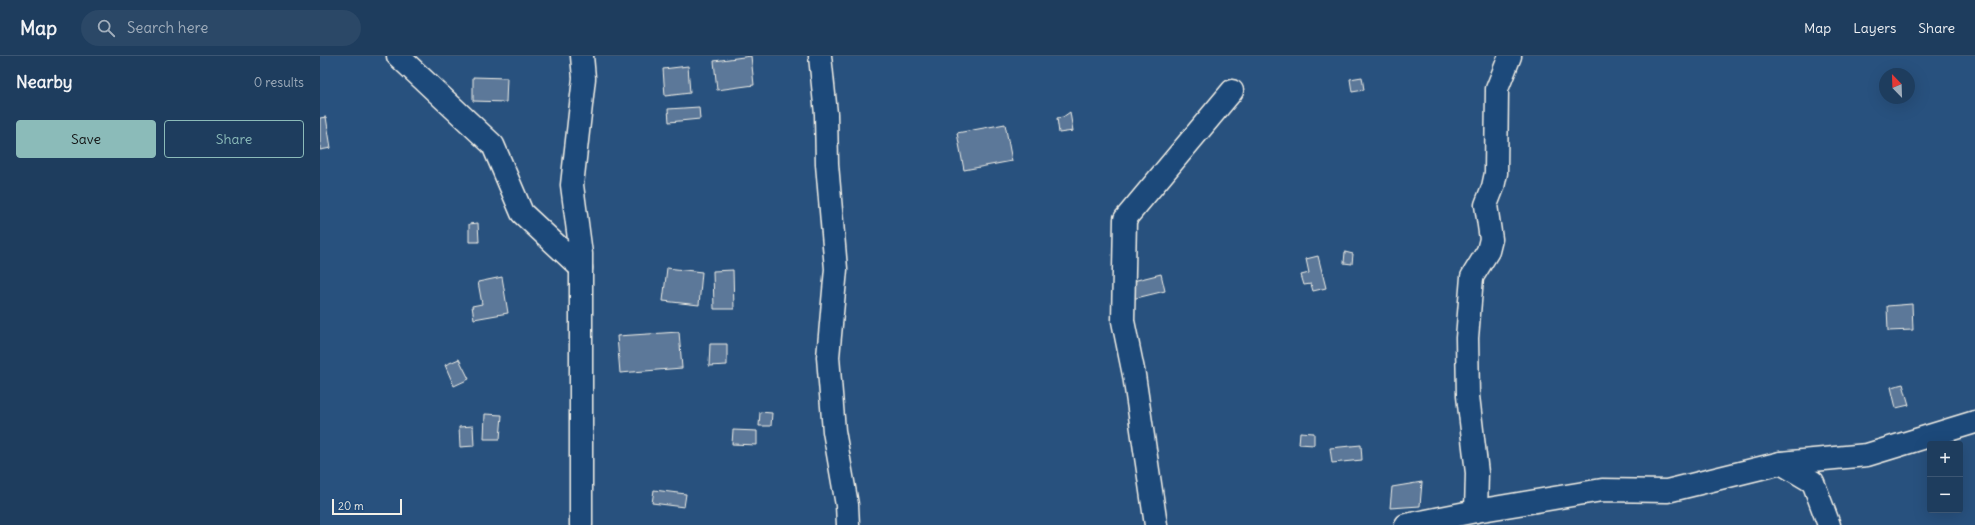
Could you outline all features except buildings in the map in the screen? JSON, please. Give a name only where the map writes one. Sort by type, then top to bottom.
[{"type":"street","points":[[398,56],[493,145],[522,213],[581,268]]},
{"type":"street","points":[[581,525],[581,254],[572,185],[584,78],[582,56]]},
{"type":"street","points":[[820,56],[826,114],[827,164],[836,269],[828,357],[834,431],[848,525]]},
{"type":"street","points":[[1476,511],[1476,473],[1468,396],[1467,338],[1472,277],[1488,252],[1491,239],[1486,205],[1493,187],[1496,173],[1497,89],[1510,56]]},
{"type":"street","points":[[1156,525],[1134,375],[1123,321],[1125,219],[1232,91]]},
{"type":"street","points":[[1406,525],[1476,511],[1602,490],[1667,491],[1781,462],[1867,455],[1975,422]]},
{"type":"street","points":[[1781,462],[1813,482],[1829,525]]}]
